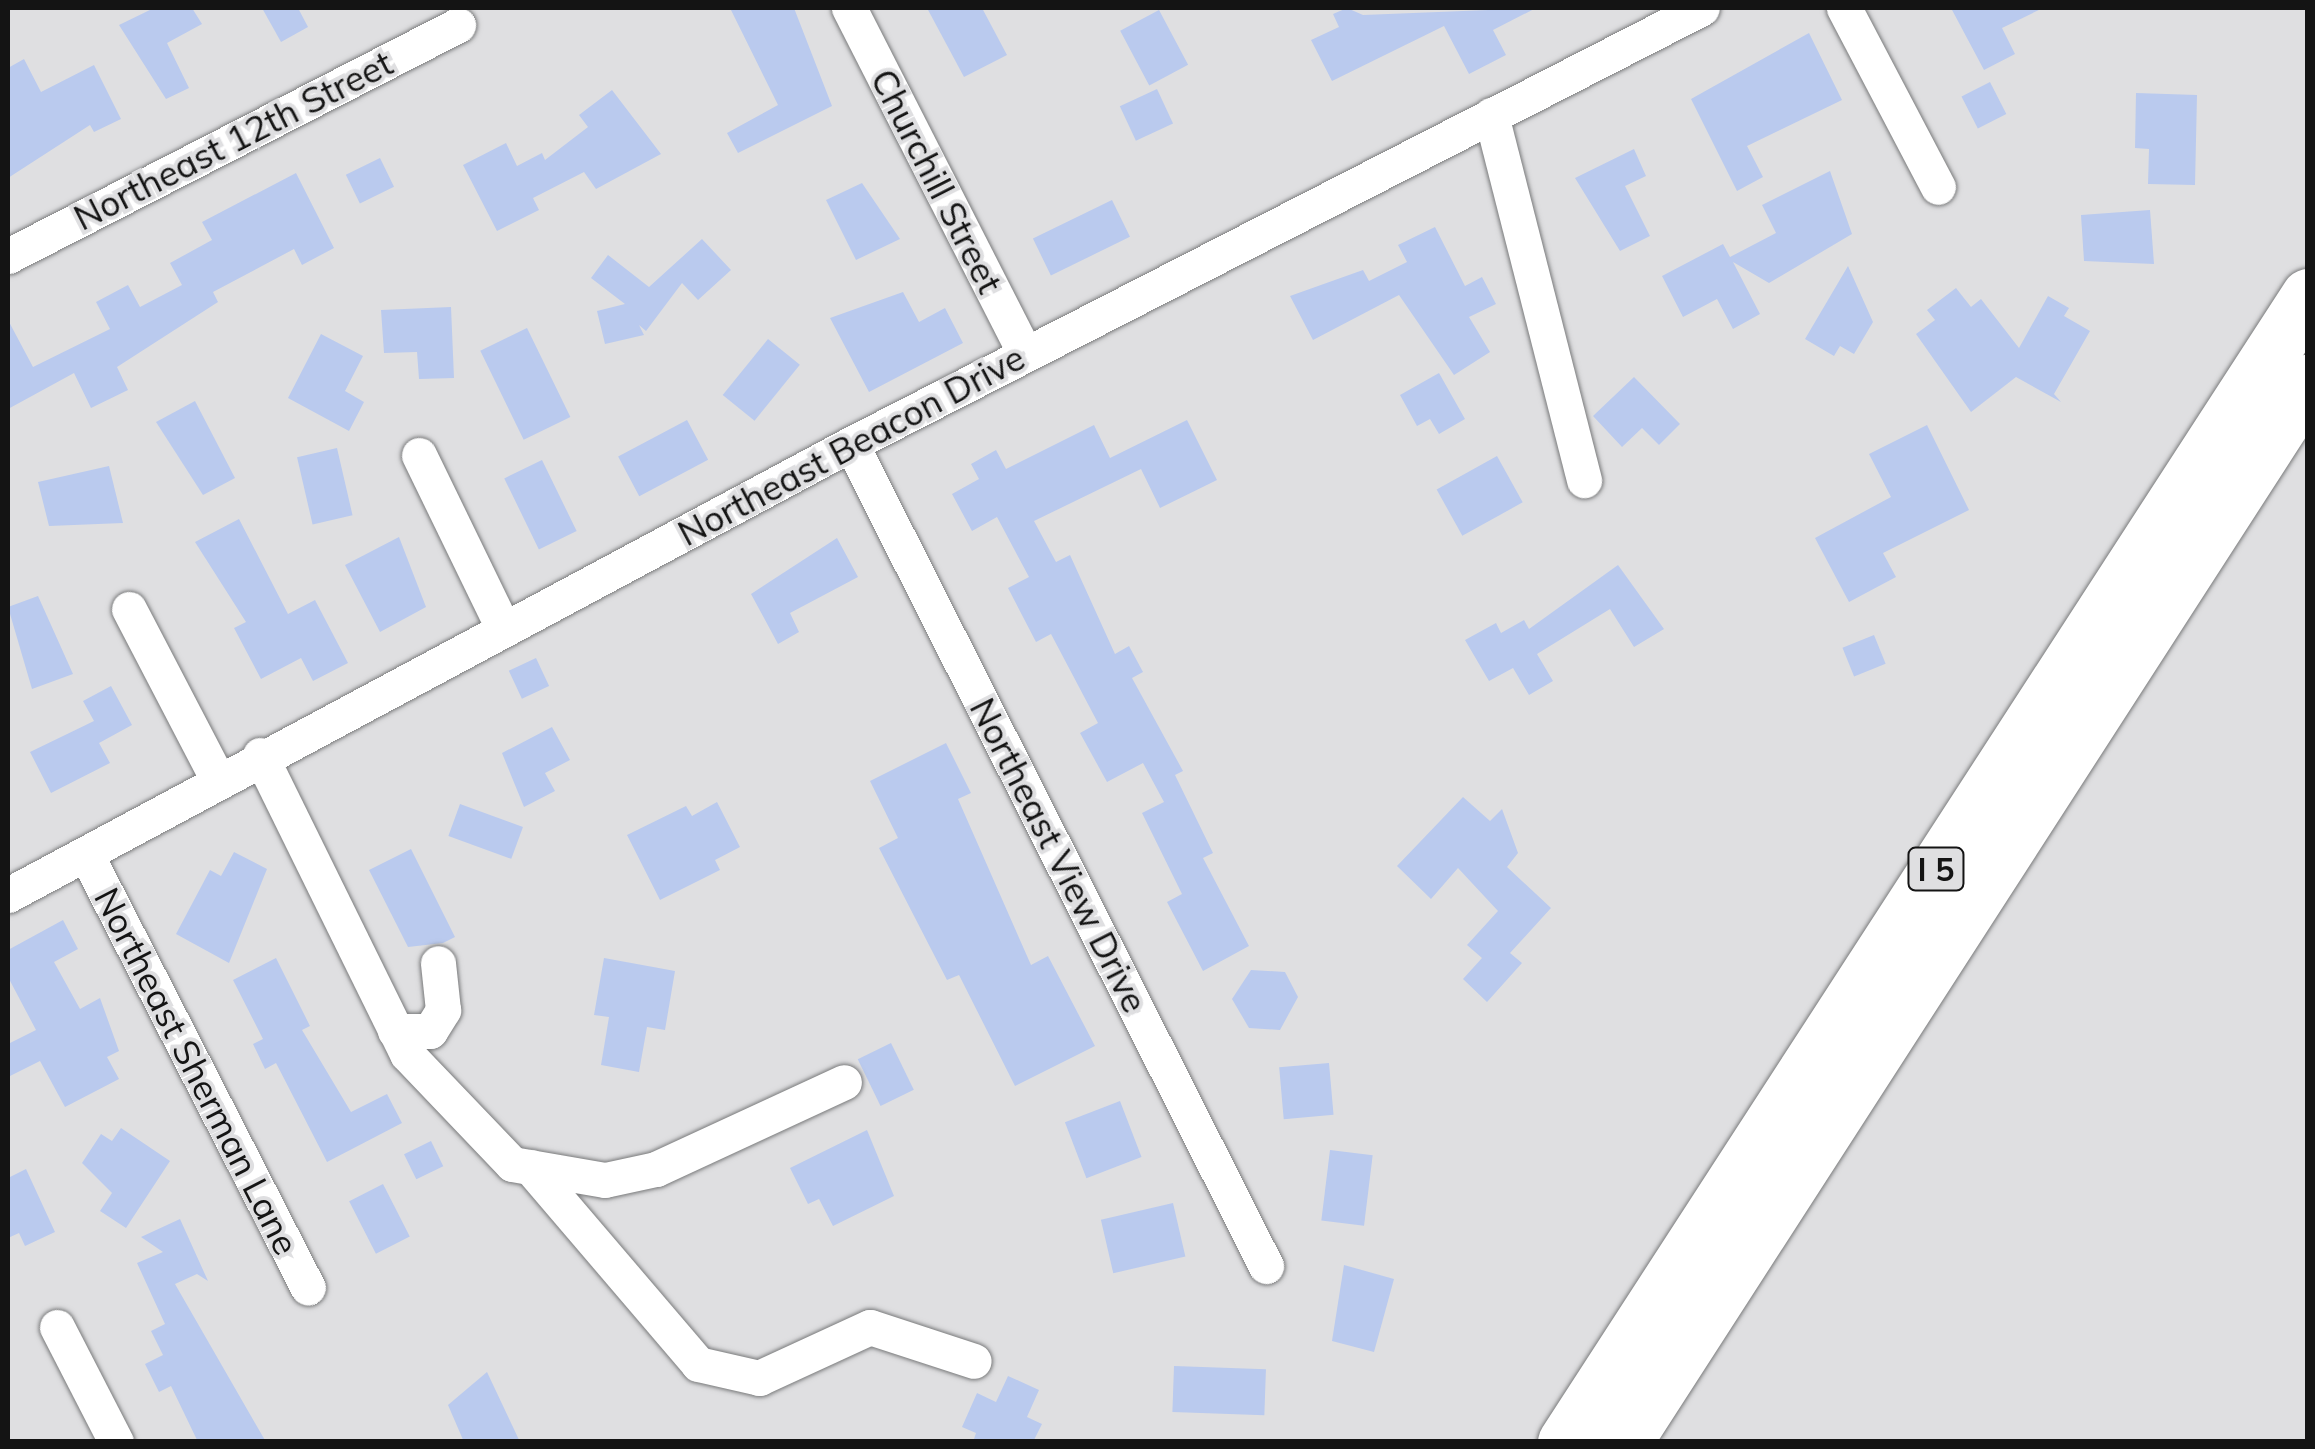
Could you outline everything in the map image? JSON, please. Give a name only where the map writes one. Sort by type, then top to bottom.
[{"type":"highway","name":"I 5","points":[[1564,1442],[2308,296]]},
{"type":"highway","name":"I 5","points":[[1624,1442],[2308,382]]},
{"type":"street","name":"Churchill Street","points":[[848,8],[1026,354]]},
{"type":"street","name":"Northeast Beacon Drive","points":[[8,895],[217,778],[851,444],[1702,8]]},
{"type":"street","points":[[1844,8],[1938,188]]},
{"type":"street","name":"Northeast 12th Street","points":[[8,256],[458,25]]},
{"type":"street","points":[[1491,115],[1584,480]]},
{"type":"street","name":"Northeast View Drive","points":[[851,444],[1266,1266]]},
{"type":"street","points":[[419,454],[503,628]]},
{"type":"street","points":[[129,608],[217,778]]},
{"type":"street","points":[[260,755],[396,1031],[461,1118],[512,1164],[604,1180],[656,1169],[844,1082]]},
{"type":"street","name":"Northeast Sherman Lane","points":[[86,854],[308,1287]]},
{"type":"street","points":[[396,1031],[430,1030],[443,1010],[438,962]]},
{"type":"street","points":[[530,1168],[698,1364],[759,1378],[870,1328],[974,1361]]},
{"type":"street","points":[[57,1327],[116,1442]]},
{"type":"building","points":[[154,8],[192,8],[202,24],[167,43],[189,88],[166,99],[119,25]]},
{"type":"building","points":[[262,8],[298,8],[308,27],[281,42]]},
{"type":"building","points":[[730,8],[794,8],[832,106],[738,153],[727,133],[778,105]]},
{"type":"building","points":[[927,8],[982,8],[1007,55],[964,77]]},
{"type":"building","points":[[1347,8],[1363,15],[1536,8],[1493,30],[1506,55],[1469,74],[1444,26],[1332,81],[1311,40],[1339,27],[1333,14]]},
{"type":"building","points":[[1951,8],[2043,8],[2002,28],[2015,54],[1984,70]]},
{"type":"building","points":[[1159,10],[1188,65],[1149,85],[1120,31]]},
{"type":"building","points":[[1809,33],[1842,100],[1747,146],[1763,177],[1737,191],[1691,99]]},
{"type":"building","points":[[24,59],[41,92],[94,65],[121,119],[94,132],[90,125],[8,178],[8,68]]},
{"type":"building","points":[[1990,82],[2006,114],[1978,129],[1961,97]]},
{"type":"building","points":[[1157,89],[1173,123],[1136,141],[1120,106]]},
{"type":"building","points":[[612,90],[661,154],[596,189],[584,172],[533,198],[539,210],[497,231],[463,165],[506,143],[517,166],[542,153],[545,160],[588,127],[579,115]]},
{"type":"building","points":[[2136,93],[2197,95],[2195,185],[2148,184],[2149,149],[2135,148]]},
{"type":"building","points":[[1634,149],[1646,176],[1625,186],[1650,236],[1620,251],[1575,178]]},
{"type":"building","points":[[380,158],[394,187],[360,203],[346,175]]},
{"type":"building","points":[[1830,171],[1852,234],[1769,283],[1733,262],[1760,314],[1733,329],[1717,299],[1683,317],[1662,276],[1723,244],[1730,257],[1776,233],[1762,205]]},
{"type":"building","points":[[296,173],[334,248],[302,265],[294,249],[213,292],[218,302],[117,367],[128,390],[91,408],[74,373],[8,409],[8,320],[33,367],[110,329],[96,302],[128,285],[140,307],[182,285],[170,263],[212,240],[202,222]]},
{"type":"building","points":[[862,183],[900,239],[856,260],[826,200]]},
{"type":"building","points":[[1112,200],[1130,237],[1051,275],[1033,239]]},
{"type":"building","points":[[2150,210],[2154,264],[2084,261],[2081,215]]},
{"type":"building","points":[[1435,227],[1465,286],[1482,277],[1496,304],[1469,317],[1490,352],[1454,375],[1399,295],[1313,340],[1290,296],[1363,270],[1369,281],[1407,262],[1398,245]]},
{"type":"building","points":[[702,239],[731,270],[698,300],[682,283],[646,331],[639,325],[644,335],[605,344],[597,311],[625,304],[591,278],[608,255],[649,287]]},
{"type":"building","points":[[1848,266],[1873,322],[1854,354],[1840,346],[1834,356],[1805,339]]},
{"type":"building","points":[[1956,288],[1971,307],[1981,299],[2019,348],[2048,296],[2069,308],[2064,316],[2090,331],[2054,394],[2061,402],[2016,377],[1971,412],[1916,334],[1935,320],[1927,310]]},
{"type":"building","points":[[903,292],[919,322],[945,308],[963,343],[869,392],[830,318]]},
{"type":"building","points":[[451,307],[454,378],[419,379],[417,352],[384,353],[381,310]]},
{"type":"building","points":[[527,328],[570,417],[524,440],[480,351]]},
{"type":"building","points":[[321,334],[363,356],[345,391],[364,402],[349,431],[288,398]]},
{"type":"building","points":[[768,339],[800,365],[755,421],[723,395]]},
{"type":"building","points":[[1439,373],[1465,419],[1439,434],[1430,419],[1417,426],[1400,395]]},
{"type":"building","points":[[1634,377],[1680,424],[1659,445],[1642,428],[1622,447],[1593,416]]},
{"type":"building","points":[[195,401],[235,478],[203,495],[156,422]]},
{"type":"building","points":[[687,420],[708,460],[639,496],[618,457]]},
{"type":"building","points":[[1187,420],[1217,480],[1160,508],[1141,469],[1034,521],[1056,562],[1070,555],[1115,654],[1129,646],[1143,672],[1132,678],[1183,771],[1175,775],[1213,853],[1203,858],[1249,946],[1203,971],[1167,902],[1182,894],[1142,813],[1164,802],[1143,763],[1107,782],[1080,733],[1098,723],[1051,634],[1036,642],[1008,588],[1029,577],[997,517],[972,531],[952,494],[979,479],[971,464],[996,450],[1006,469],[1094,425],[1110,458]]},
{"type":"building","points":[[1927,425],[1969,510],[1883,553],[1896,577],[1849,602],[1815,538],[1891,497],[1869,454]]},
{"type":"building","points":[[337,448],[353,515],[313,524],[297,457]]},
{"type":"building","points":[[1497,456],[1523,502],[1462,536],[1437,489]]},
{"type":"building","points":[[542,460],[577,531],[539,549],[504,478]]},
{"type":"building","points":[[109,466],[123,523],[49,526],[38,482]]},
{"type":"building","points":[[239,519],[288,614],[315,600],[348,663],[313,681],[301,658],[261,679],[234,628],[246,622],[195,542]]},
{"type":"building","points":[[399,537],[426,607],[380,632],[345,565]]},
{"type":"building","points":[[837,538],[858,577],[790,613],[799,632],[778,644],[751,594]]},
{"type":"building","points":[[1618,565],[1664,629],[1634,647],[1610,609],[1537,654],[1553,681],[1529,695],[1513,668],[1489,681],[1465,640],[1496,623],[1501,633],[1524,620],[1529,629]]},
{"type":"building","points":[[38,596],[73,674],[32,689],[8,607]]},
{"type":"building","points":[[1874,635],[1886,664],[1854,676],[1842,648]]},
{"type":"building","points":[[536,658],[549,686],[522,699],[509,671]]},
{"type":"building","points":[[111,686],[132,725],[99,743],[110,763],[51,793],[30,752],[94,721],[83,701]]},
{"type":"building","points":[[552,727],[570,760],[545,773],[555,791],[524,807],[502,753]]},
{"type":"building","points":[[946,743],[971,793],[958,799],[1031,965],[1048,956],[1095,1046],[1015,1086],[959,975],[947,980],[879,848],[898,838],[870,781]]},
{"type":"building","points":[[1463,797],[1490,821],[1502,809],[1518,853],[1507,867],[1551,908],[1510,953],[1522,963],[1487,1002],[1463,979],[1482,958],[1467,945],[1498,911],[1458,868],[1431,899],[1397,866]]},
{"type":"building","points":[[717,802],[740,847],[715,860],[720,870],[660,900],[627,835],[686,806],[692,816]]},
{"type":"building","points":[[460,804],[523,827],[511,859],[448,836]]},
{"type":"building","points":[[411,849],[455,937],[443,943],[408,947],[369,870]]},
{"type":"building","points":[[234,852],[267,869],[229,963],[176,934],[210,870],[221,876]]},
{"type":"building","points":[[63,920],[78,949],[54,962],[80,1009],[100,998],[119,1051],[107,1057],[119,1079],[65,1107],[40,1061],[8,1077],[8,1044],[36,1030],[8,977],[8,950]]},
{"type":"building","points":[[276,958],[310,1026],[302,1030],[351,1112],[387,1094],[402,1123],[327,1162],[276,1063],[265,1069],[253,1044],[263,1039],[233,980]]},
{"type":"building","points":[[604,958],[675,971],[665,1030],[647,1027],[639,1072],[601,1065],[609,1017],[594,1015]]},
{"type":"building","points":[[1251,970],[1285,972],[1298,997],[1280,1030],[1249,1028],[1232,999]]},
{"type":"building","points":[[891,1043],[914,1090],[881,1106],[858,1059]]},
{"type":"building","points":[[1329,1063],[1334,1115],[1284,1119],[1279,1067]]},
{"type":"building","points":[[1120,1101],[1142,1157],[1086,1178],[1065,1122]]},
{"type":"building","points":[[121,1128],[170,1161],[126,1228],[100,1211],[112,1193],[82,1163],[101,1134],[112,1141]]},
{"type":"building","points":[[867,1130],[894,1196],[833,1226],[819,1199],[808,1204],[790,1168]]},
{"type":"building","points":[[431,1141],[443,1166],[416,1179],[404,1154]]},
{"type":"building","points":[[1330,1150],[1373,1155],[1364,1226],[1321,1220]]},
{"type":"building","points":[[26,1169],[55,1232],[25,1246],[19,1233],[8,1238],[8,1178]]},
{"type":"building","points":[[383,1184],[410,1237],[376,1254],[349,1201]]},
{"type":"building","points":[[1173,1203],[1185,1257],[1113,1273],[1101,1220]]},
{"type":"building","points":[[180,1219],[208,1281],[197,1274],[175,1284],[266,1442],[198,1442],[171,1386],[159,1392],[145,1364],[163,1355],[151,1331],[165,1324],[137,1263],[163,1252],[141,1237]]},
{"type":"building","points":[[1344,1265],[1394,1279],[1374,1352],[1332,1341]]},
{"type":"building","points":[[1174,1366],[1266,1369],[1264,1415],[1172,1412]]},
{"type":"building","points":[[487,1372],[520,1442],[464,1442],[448,1405]]},
{"type":"building","points":[[1008,1376],[1039,1390],[1027,1417],[1042,1424],[1033,1442],[973,1442],[976,1433],[962,1427],[977,1393],[996,1402]]}]
